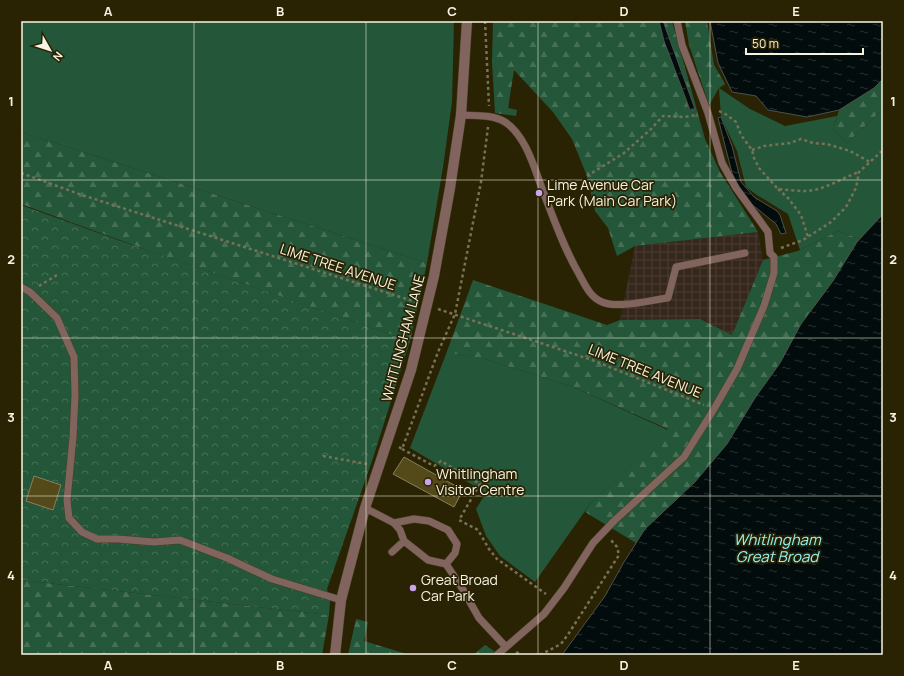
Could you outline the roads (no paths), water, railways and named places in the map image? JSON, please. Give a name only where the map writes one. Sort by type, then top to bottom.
[{"type":"street","name":"WHITLINGHAM LANE","points":[[335,655],[341,600],[365,508],[411,370],[428,306],[450,188],[460,115],[467,21]]},
{"type":"lane","points":[[497,655],[544,614],[564,588],[593,543],[604,531],[684,457],[737,369],[764,306],[774,273],[774,257],[770,253],[768,232],[736,188],[722,163],[708,113],[682,45],[677,21]]},
{"type":"lane","points":[[460,115],[490,116],[504,121],[516,130],[530,156],[571,261],[589,292],[602,302],[616,305],[668,298],[676,267],[745,253]]},
{"type":"lane","points":[[21,287],[30,292],[57,318],[74,357],[76,395],[67,500],[69,518],[82,532],[97,539],[154,542],[180,540],[227,558],[272,579],[341,600]]},
{"type":"lane","points":[[365,508],[394,523],[400,530],[404,541],[428,560],[446,564],[479,618],[506,647]]},
{"type":"lane","points":[[394,523],[414,519],[429,521],[448,530],[457,544],[455,553],[446,564]]},
{"type":"lane","points":[[392,552],[404,541]]},
{"type":"water","points":[[659,21],[663,21],[695,109],[690,110],[664,41]]},
{"type":"water","points":[[710,21],[883,21],[883,79],[874,88],[839,110],[807,117],[768,110],[756,96],[732,92],[718,63]]},
{"type":"water","points":[[721,117],[732,146],[741,182],[754,197],[777,211],[780,215],[786,233],[781,234],[776,224],[749,202],[741,192],[732,173],[718,118]]},
{"type":"water","name":"Whitlingham Great Broad","points":[[883,214],[883,655],[562,655],[605,596],[645,529],[695,482],[727,444],[755,398],[780,363],[801,324],[833,281],[857,242]]},
{"type":"place","name":"Lime Avenue Car Park (Main Car Park)","points":[[539,193]]},
{"type":"place","name":"Whitlingham Visitor Centre","points":[[428,482]]},
{"type":"place","name":"Great Broad Car Park","points":[[413,588]]}]
